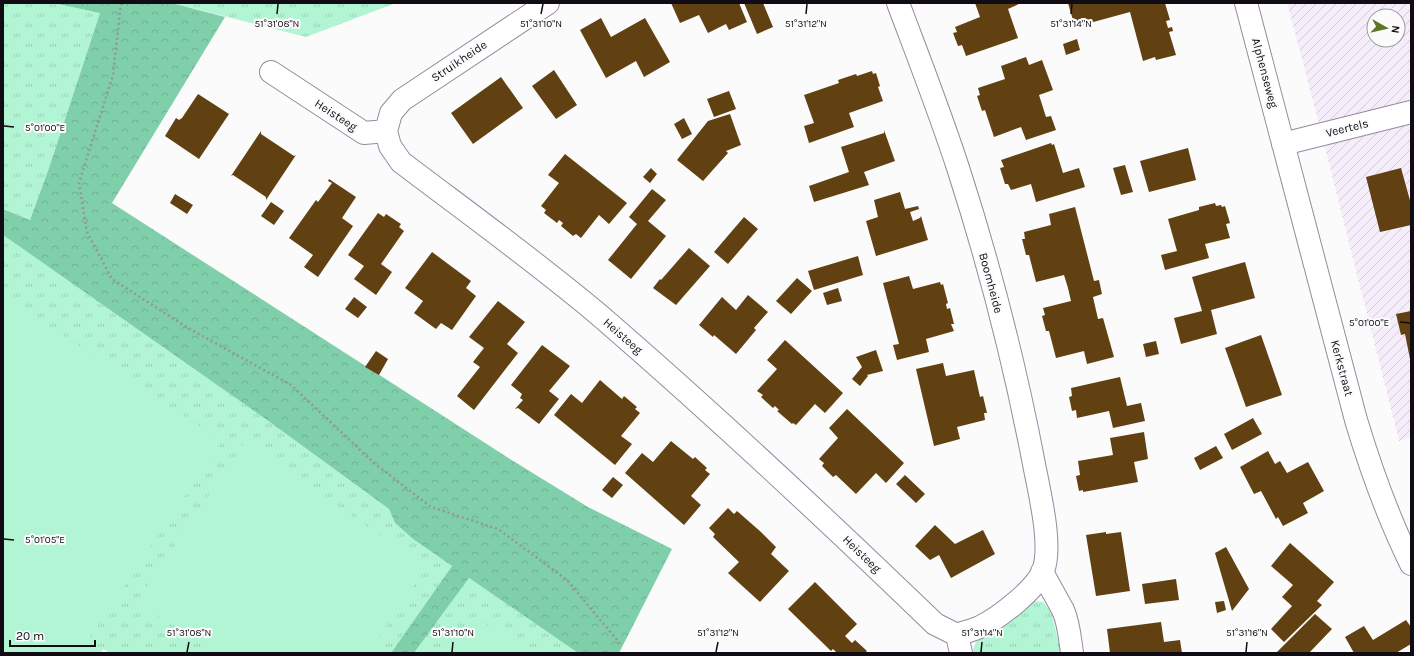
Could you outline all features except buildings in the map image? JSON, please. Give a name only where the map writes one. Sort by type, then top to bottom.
[{"type":"street","name":"Struikheide","points":[[386,131],[391,113],[402,100],[548,3]]},
{"type":"street","name":"Boomheide","points":[[898,3],[960,173],[997,304],[1024,412],[1037,480],[1047,550],[1042,572]]},
{"type":"street","name":"Alphenseweg","points":[[1246,3],[1283,144]]},
{"type":"street","name":"Heisteeg","points":[[271,72],[364,133],[386,131],[390,146],[401,162],[505,240],[596,313],[732,432],[935,624],[959,644],[981,626],[1007,609],[1030,589],[1042,572]]},
{"type":"street","name":"Veertels","points":[[1283,144],[1411,112]]},
{"type":"street","name":"Kerkstraat","points":[[1283,144],[1371,472],[1391,522],[1411,564]]},
{"type":"street","points":[[1042,572],[1054,597],[1063,611],[1068,626],[1072,653]]},
{"type":"path","points":[[121,3],[113,75],[79,184],[87,232],[112,279],[188,328],[291,385],[374,463],[431,507],[498,528],[567,580],[622,646]]},
{"type":"shaded area","points":[[1287,3],[1411,3],[1411,438],[1399,441]]},
{"type":"green space","points":[[3,3],[53,3],[100,13],[49,168],[30,220],[3,209]]},
{"type":"green space","points":[[53,3],[172,3],[225,17],[112,203],[510,459],[588,507],[672,549],[619,653],[578,653],[469,578],[414,653],[391,653],[452,566],[413,539],[395,523],[389,509],[267,420],[3,235],[3,209],[30,220],[49,168],[100,13]]},
{"type":"green space","points":[[172,3],[396,3],[306,37]]},
{"type":"green space","points":[[3,235],[267,420],[389,509],[395,523],[413,539],[452,566],[391,653],[110,653],[103,649],[101,653],[3,653]]},
{"type":"green space","points":[[3,295],[222,441],[79,653],[3,653]]},
{"type":"green space","points":[[245,442],[426,567],[368,653],[214,653],[137,601]]},
{"type":"green space","points":[[469,578],[578,653],[414,653]]},
{"type":"green space","points":[[1033,601],[1043,602],[1051,611],[1061,653],[972,653],[976,642]]},
{"type":"green space","points":[[475,617],[528,653],[450,653]]}]
